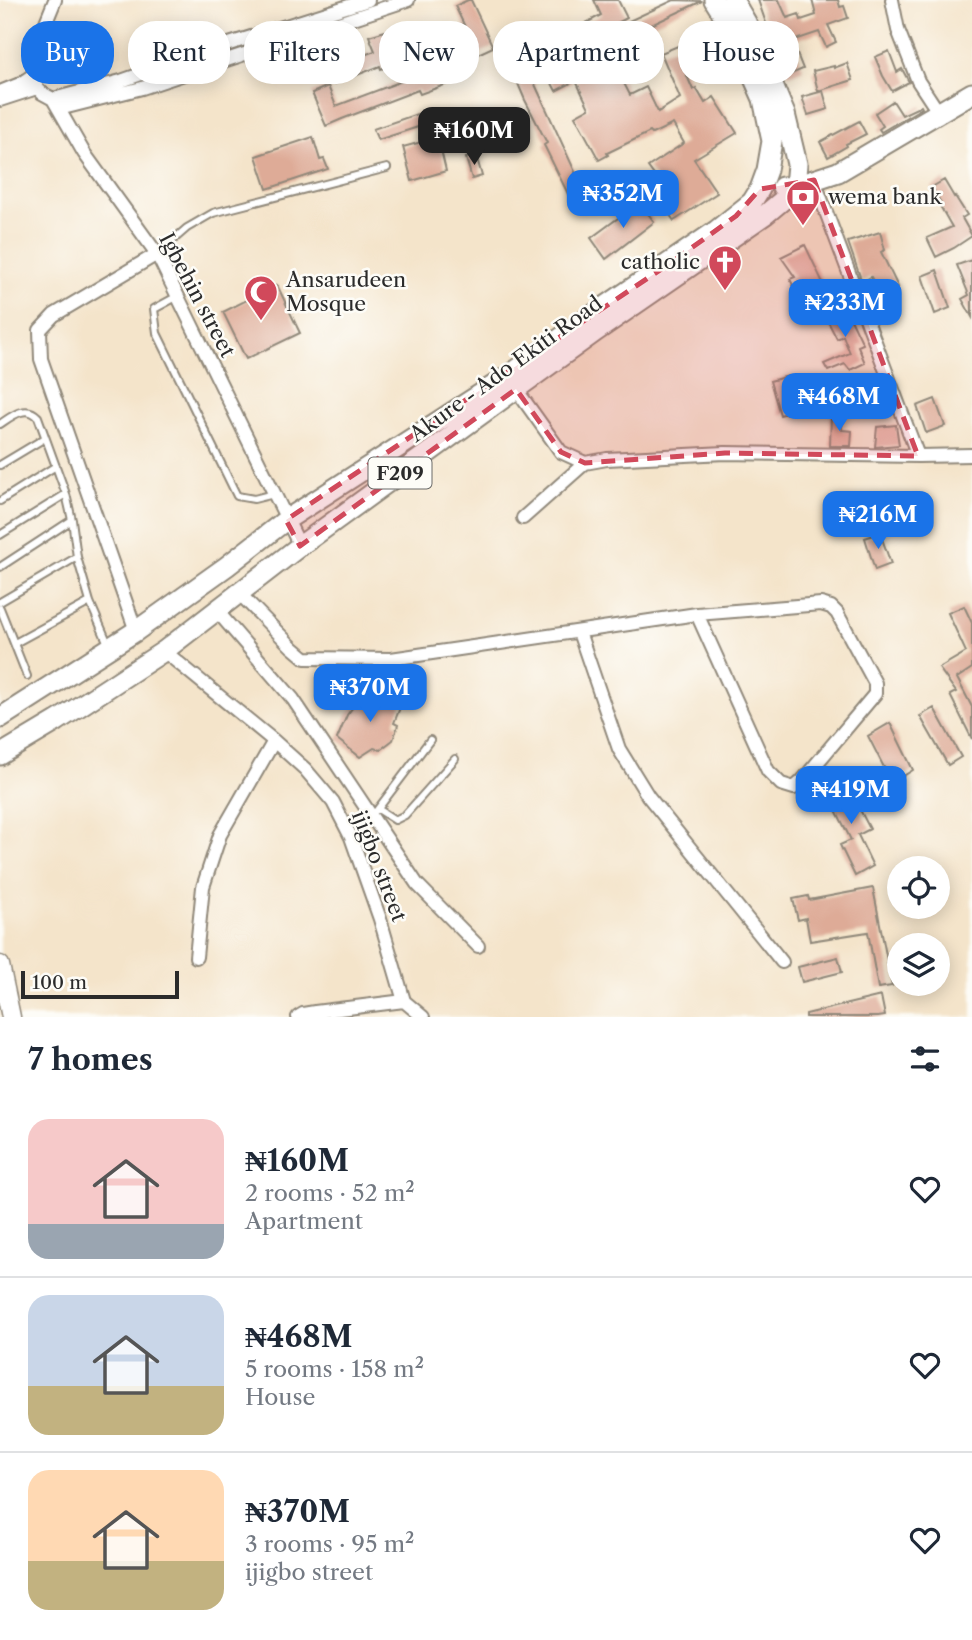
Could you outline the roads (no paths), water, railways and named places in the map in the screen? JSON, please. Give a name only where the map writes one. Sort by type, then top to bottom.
[{"type":"main road","name":"F209","points":[[714,0],[732,29],[764,99],[772,141],[767,170],[760,189]]},
{"type":"main road","points":[[733,0],[746,22],[785,114],[797,164],[795,186]]},
{"type":"main road","points":[[760,189],[795,186],[838,172],[972,93]]},
{"type":"main road","name":"Akure - Ado Ekiti Road","points":[[0,755],[164,651],[300,546],[516,389],[766,214],[795,186]]},
{"type":"main road","name":"Akure - Ado Ekiti Road","points":[[0,718],[136,631],[286,520],[507,377],[736,216],[752,202],[760,189]]},
{"type":"main road","points":[[0,965],[10,1017]]},
{"type":"street","points":[[47,21],[55,0]]},
{"type":"street","points":[[56,104],[207,51],[368,0]]},
{"type":"street","points":[[56,104],[142,88],[408,0]]},
{"type":"street","points":[[892,0],[898,30],[918,81],[939,113]]},
{"type":"street","points":[[0,92],[21,82]]},
{"type":"street","points":[[0,100],[37,88],[36,84]]},
{"type":"street","name":"Igbehin street","points":[[37,88],[56,104],[84,153],[157,254],[300,546]]},
{"type":"street","points":[[814,180],[918,456]]},
{"type":"street","points":[[136,631],[41,359],[40,330],[54,315],[157,254]]},
{"type":"street","points":[[516,389],[561,452],[584,463]]},
{"type":"street","points":[[523,518],[584,463],[607,459],[725,453],[972,455]]},
{"type":"street","points":[[239,593],[305,658],[391,659],[697,614],[821,604],[831,607],[837,613],[875,683],[876,694],[794,788],[781,784],[768,771],[697,614]]},
{"type":"street","points":[[217,611],[293,699],[374,813],[417,884],[478,946]]},
{"type":"street","points":[[579,632],[618,749],[648,796],[782,962]]},
{"type":"street","name":"ijigbo street","points":[[164,651],[274,741],[305,769],[332,802],[351,837],[380,919],[404,1002]]},
{"type":"street","points":[[196,957],[203,887],[220,835],[274,741]]},
{"type":"street","points":[[298,1017],[316,1012],[404,1002],[423,1017]]},
{"type":"lane","points":[[157,254],[187,228],[213,213],[387,168]]},
{"type":"lane","points":[[178,296],[154,309],[158,333],[237,496],[254,499],[274,494]]},
{"type":"lane","points":[[0,424],[16,414],[28,411],[34,412],[38,417],[66,494],[77,557],[90,602],[110,648]]},
{"type":"lane","points":[[0,466],[45,438]]},
{"type":"lane","points":[[0,500],[56,466]]},
{"type":"lane","points":[[0,535],[66,494]]},
{"type":"lane","points":[[0,567],[72,520]]},
{"type":"lane","points":[[0,602],[77,557]]},
{"type":"lane","points":[[15,643],[90,602]]},
{"type":"lane","points":[[0,608],[27,676]]},
{"type":"lane","points":[[430,740],[374,813],[395,820],[405,815],[455,759]]},
{"type":"place","name":"wema bank","points":[[803,227]]},
{"type":"place","name":"catholic","points":[[725,292]]},
{"type":"place","name":"Ansarudeen Mosque","points":[[261,322]]}]
